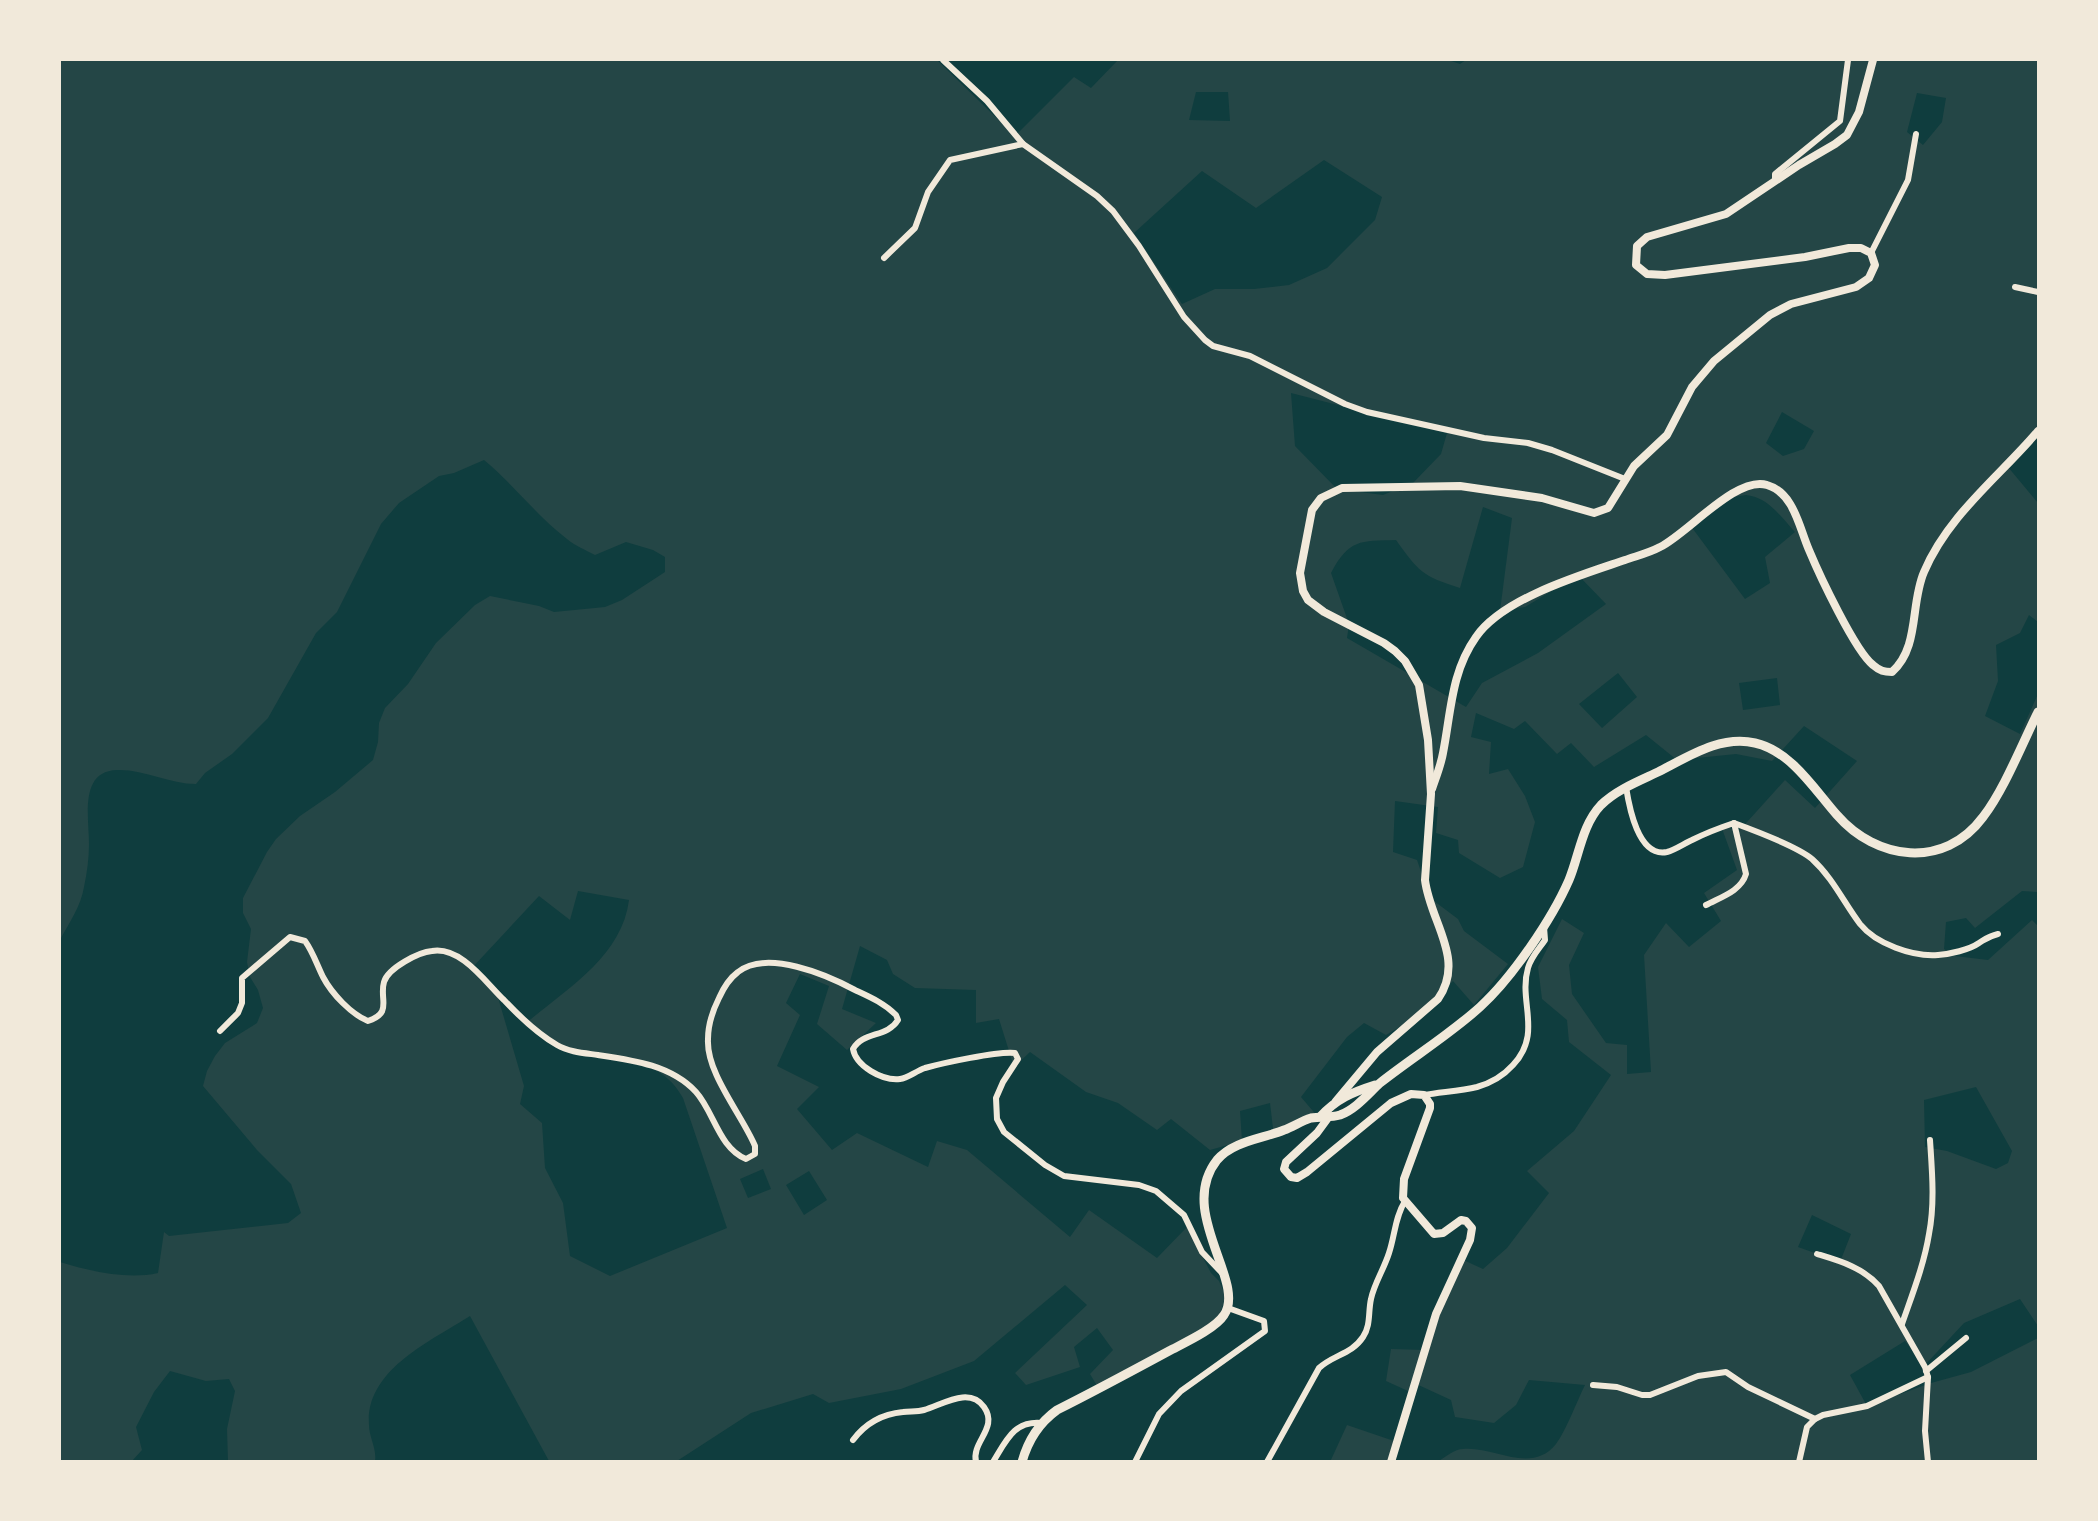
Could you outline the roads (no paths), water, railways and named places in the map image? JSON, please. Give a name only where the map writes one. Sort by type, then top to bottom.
[{"type":"main road","points":[[1022,1461],[1032,1436],[1042,1423],[1058,1410],[1218,1322],[1228,1308],[1229,1291],[1213,1247],[1205,1207],[1206,1180],[1220,1156],[1234,1146],[1312,1118],[1324,1118],[1349,1111],[1482,1005],[1544,927],[1571,876],[1592,818],[1610,798],[1626,787],[1720,743],[1738,741],[1757,744],[1775,751],[1790,762],[1844,823],[1861,838],[1892,851],[1926,852],[1948,846],[1967,834],[1983,818],[2039,712]]},
{"type":"main road","points":[[1324,1118],[1336,1101],[1381,1083]]},
{"type":"street","points":[[943,60],[987,101],[1023,144],[1097,196],[1112,211],[1139,246],[1184,317],[1195,331],[1213,346],[1250,356],[1345,404],[1367,412],[1484,438],[1528,443],[1625,479]]},
{"type":"street","points":[[1775,181],[1775,174],[1840,121],[1848,60]]},
{"type":"street","points":[[1336,1101],[1377,1052],[1438,999],[1449,979],[1449,957],[1427,894],[1425,880],[1431,794],[1423,699],[1413,672],[1395,651],[1315,607],[1303,591],[1300,573],[1312,510],[1321,498],[1342,488],[1461,486],[1542,498],[1594,513],[1608,508],[1618,496],[1634,466],[1667,435],[1692,387],[1714,361],[1770,315],[1791,304],[1856,287],[1869,278],[1875,265],[1871,253],[1861,248],[1849,248],[1805,257],[1665,275],[1647,274],[1636,265],[1637,246],[1647,237],[1726,214],[1798,164],[1847,135],[1859,112],[1873,60]]},
{"type":"street","points":[[1871,253],[1908,180],[1916,134]]},
{"type":"street","points":[[884,258],[915,228],[928,191],[950,160],[1023,144]]},
{"type":"street","points":[[2015,287],[2039,292]]},
{"type":"street","points":[[1431,794],[1443,753],[1457,676],[1476,637],[1489,621],[1505,608],[1659,548],[1746,486],[1765,484],[1781,492],[1790,503],[1809,550],[1852,635],[1870,664],[1882,671],[1892,672],[1901,664],[1910,641],[1923,573],[1938,547],[1963,511],[2039,431]]},
{"type":"street","points":[[1626,787],[1634,823],[1642,840],[1654,850],[1666,852],[1734,823],[1755,830],[1811,858],[1844,897],[1861,925],[1873,936],[1907,952],[1937,955],[1978,944],[1987,936],[1998,934]]},
{"type":"street","points":[[1706,905],[1744,882],[1746,874],[1734,823]]},
{"type":"street","points":[[1324,1118],[1317,1133],[1286,1162],[1284,1169],[1291,1177],[1297,1178],[1307,1172],[1391,1103],[1411,1094],[1424,1095],[1478,1087],[1508,1070],[1522,1056],[1528,1042],[1527,975],[1530,961],[1545,940],[1544,927]]},
{"type":"street","points":[[220,1031],[238,1013],[242,1003],[241,983],[246,973],[290,937],[305,941],[325,980],[338,997],[360,1018],[368,1021],[377,1018],[383,1010],[384,982],[388,975],[421,953],[436,950],[475,969],[503,1000],[556,1045],[581,1053],[651,1065],[684,1081],[697,1093],[728,1144],[746,1159],[755,1154],[755,1146],[716,1073],[708,1048],[716,1004],[739,970],[761,963],[819,973],[879,1002],[897,1014],[898,1020],[891,1029],[861,1039],[853,1049],[859,1062],[881,1075],[900,1079],[935,1065],[1016,1053],[1018,1059],[1003,1082],[995,1105],[997,1119],[1004,1132],[1045,1165],[1064,1176],[1139,1185],[1156,1191],[1184,1215],[1202,1252],[1223,1274]]},
{"type":"street","points":[[1391,1461],[1436,1314],[1472,1232],[1469,1223],[1461,1220],[1443,1233],[1434,1234],[1405,1201],[1402,1191],[1404,1179],[1430,1108],[1424,1095]]},
{"type":"street","points":[[1902,1324],[1922,1266],[1930,1231],[1933,1189],[1930,1140]]},
{"type":"street","points":[[1267,1461],[1319,1368],[1329,1360],[1346,1354],[1363,1338],[1370,1320],[1371,1296],[1389,1252],[1397,1214],[1405,1201]]},
{"type":"street","points":[[1817,1254],[1851,1265],[1869,1275],[1879,1286],[1902,1324],[1927,1374],[1925,1431],[1928,1461]]},
{"type":"street","points":[[1135,1461],[1159,1414],[1181,1391],[1265,1331],[1264,1321],[1228,1308]]},
{"type":"street","points":[[1799,1461],[1807,1427],[1815,1419],[1867,1406],[1927,1374],[1966,1338]]},
{"type":"street","points":[[1593,1385],[1617,1387],[1650,1395],[1699,1376],[1726,1373],[1748,1387],[1815,1419]]},
{"type":"street","points":[[852,1440],[880,1417],[923,1410],[964,1397],[976,1399],[984,1407],[988,1419],[987,1430],[975,1451],[976,1461]]},
{"type":"street","points":[[993,1461],[1016,1429],[1024,1423],[1042,1423]]}]
